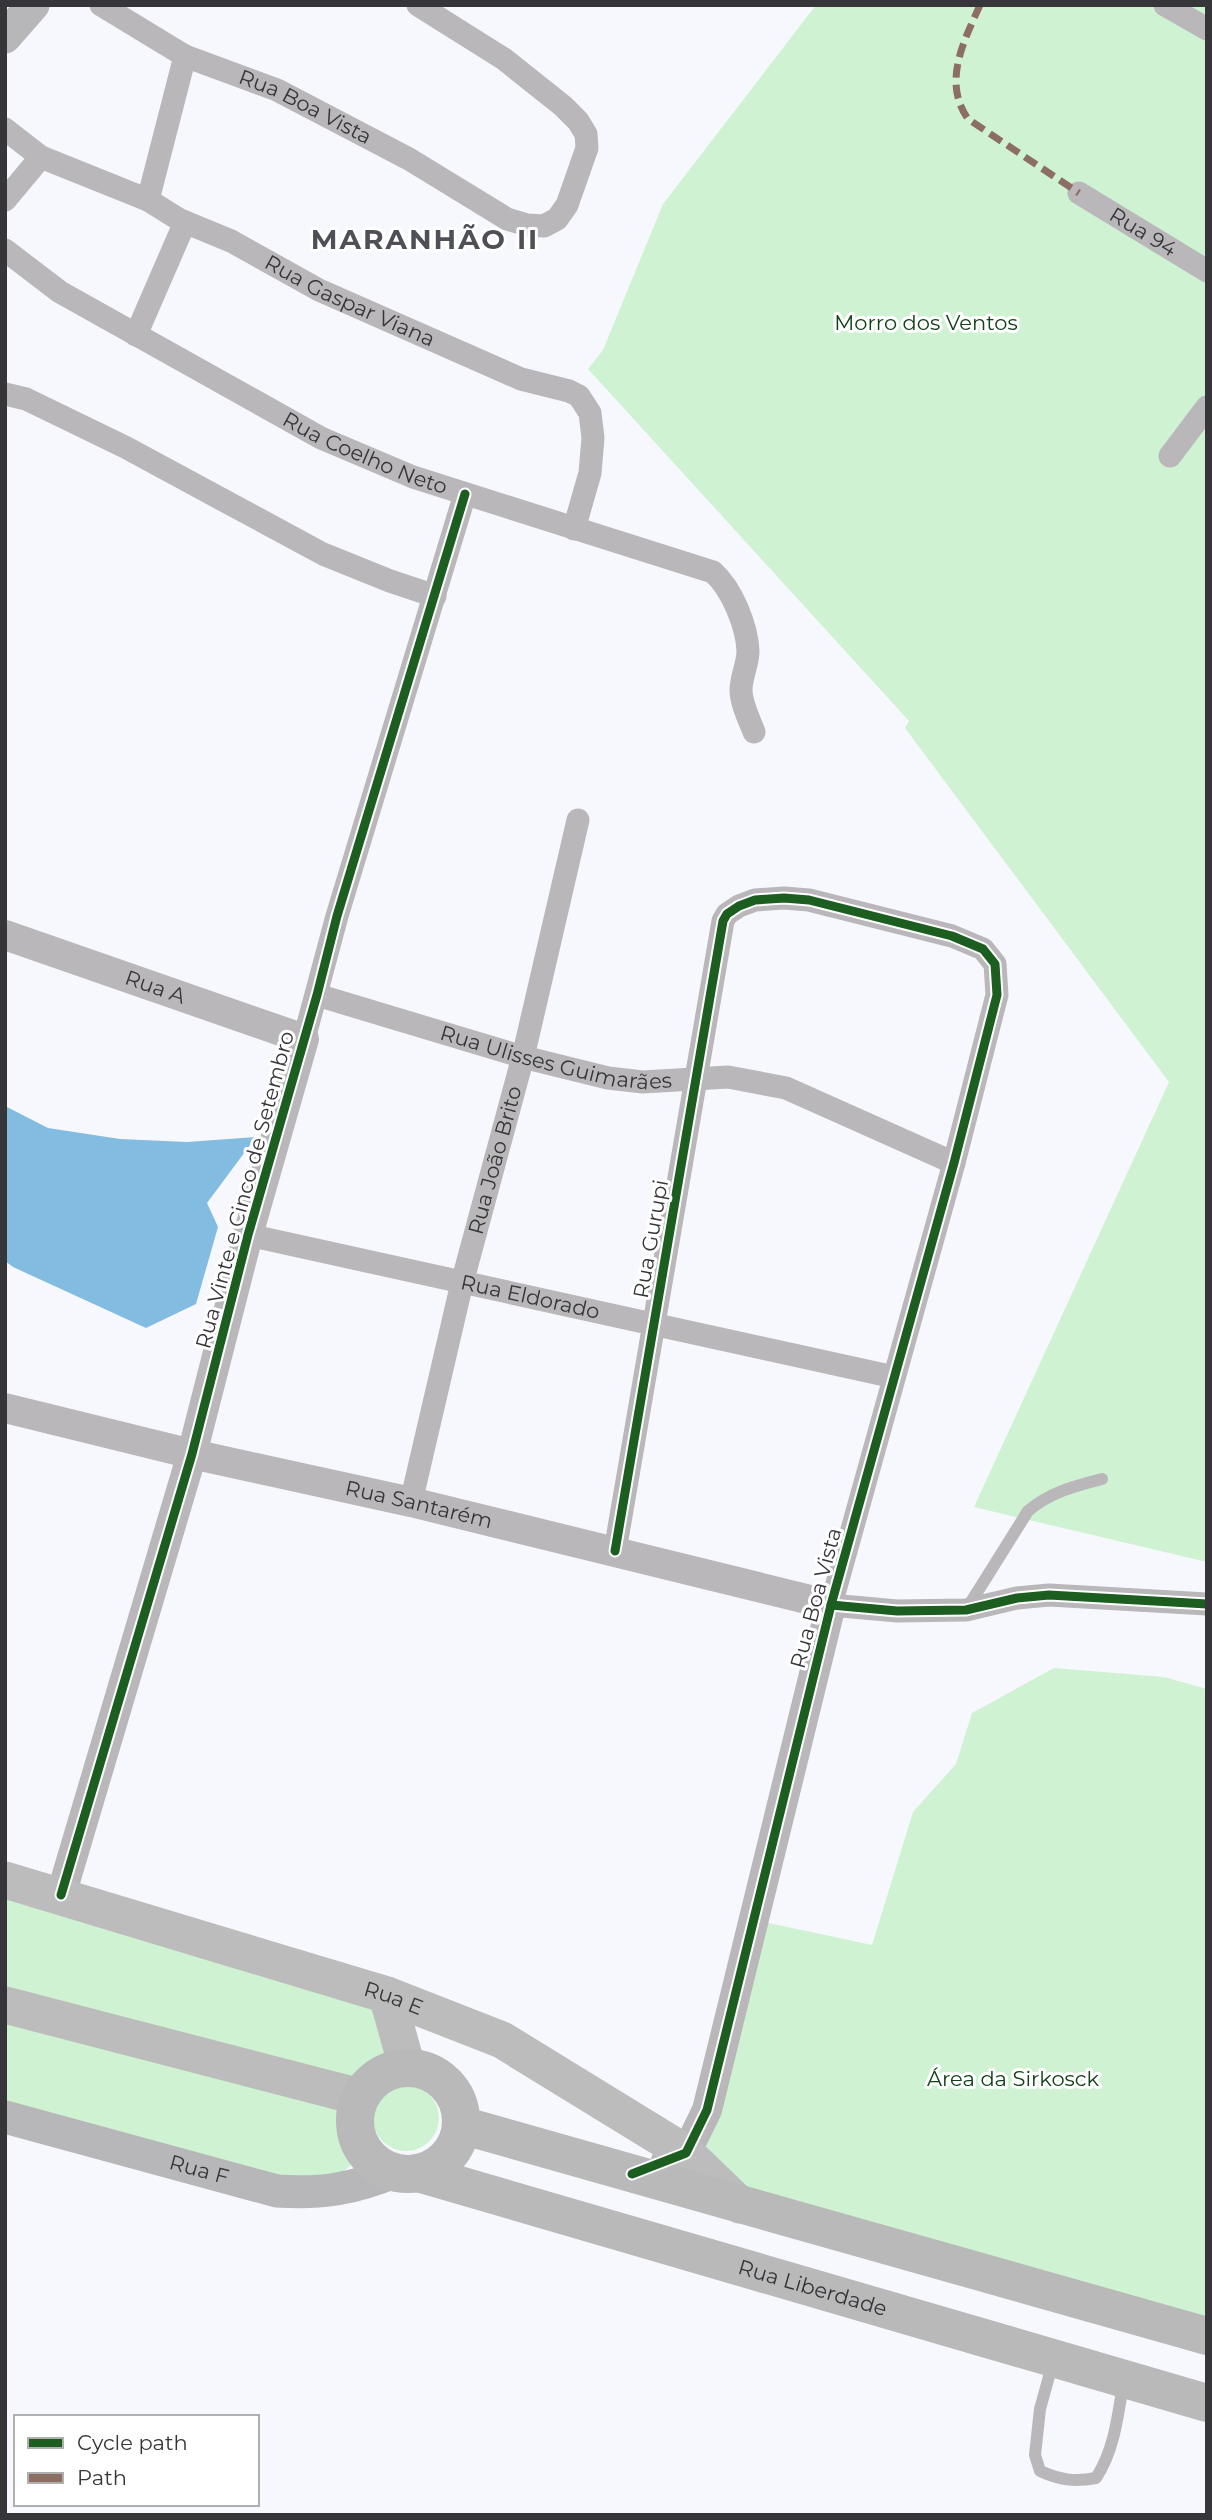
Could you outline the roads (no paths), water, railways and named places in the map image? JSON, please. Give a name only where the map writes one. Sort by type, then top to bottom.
[{"type":"highway","points":[[407,2067],[425,2070],[440,2078],[452,2091],[460,2107],[461,2125],[457,2141],[448,2156],[434,2167],[406,2172],[373,2161],[359,2143],[355,2112],[360,2097],[370,2083],[385,2072],[407,2067]]},
{"type":"highway","points":[[461,2125],[1207,2336]]},
{"type":"highway","name":"Rua Liberdade","points":[[406,2172],[1207,2403]]},
{"type":"main road","points":[[5,37],[33,5]]},
{"type":"main road","name":"Rua E","points":[[5,1880],[387,1995],[502,2040],[685,2153],[740,2204]]},
{"type":"main road","points":[[387,1995],[407,2067]]},
{"type":"main road","points":[[5,2005],[360,2097]]},
{"type":"main road","name":"Rua F","points":[[5,2117],[277,2191],[311,2193],[339,2190],[406,2172]]},
{"type":"street","name":"Rua Boa Vista","points":[[101,5],[185,56],[277,90],[408,159],[507,219],[527,225],[544,226],[557,219],[567,205],[584,159],[588,144],[586,134],[563,106],[504,59],[418,5]]},
{"type":"street","points":[[1166,5],[1207,29]]},
{"type":"street","points":[[148,200],[185,56]]},
{"type":"street","name":"Rua Gaspar Viana","points":[[5,129],[41,157],[148,200],[185,222],[231,241],[319,290],[521,379],[579,396],[590,413],[593,438],[590,473],[574,529]]},
{"type":"street","points":[[5,200],[41,157]]},
{"type":"street","name":"Rua 94","points":[[1079,193],[1207,271]]},
{"type":"street","points":[[136,335],[185,222]]},
{"type":"street","name":"Rua Coelho Neto","points":[[5,250],[60,292],[321,438],[413,477],[713,572],[724,582],[733,598],[748,651],[741,690],[754,732]]},
{"type":"street","points":[[5,394],[26,399],[125,447],[323,554],[435,596]]},
{"type":"street","points":[[1170,456],[1207,407]]},
{"type":"street","name":"Rua Vinte e Cinco de Setembro","points":[[61,1895],[192,1454],[248,1235],[337,916],[465,494]]},
{"type":"street","name":"Rua João Brito","points":[[411,1502],[462,1283],[523,1057],[578,820]]},
{"type":"street","name":"Rua Boa Vista","points":[[685,2153],[707,2110],[831,1605],[954,1163],[997,995],[995,964],[983,950],[952,936],[809,900],[755,900],[738,906],[727,914],[720,932]]},
{"type":"street","name":"Rua Gurupi","points":[[615,1551],[720,932]]},
{"type":"street","name":"Rua A","points":[[5,935],[304,1039]]},
{"type":"street","name":"Rua Ulisses Guimarães","points":[[317,995],[523,1057],[608,1078],[643,1082],[728,1077],[786,1088],[954,1163]]},
{"type":"street","name":"Rua Eldorado","points":[[248,1235],[894,1377]]},
{"type":"street","name":"Rua Santarém","points":[[5,1408],[192,1454],[411,1502],[831,1605]]},
{"type":"street","points":[[831,1605],[897,1611],[966,1610],[1017,1598],[1049,1595],[1207,1604]]},
{"type":"street","points":[[632,2174],[685,2153]]},
{"type":"lane","points":[[966,1610],[1028,1511],[1042,1499],[1102,1479]]},
{"type":"lane","points":[[1055,2358],[1040,2409],[1035,2455],[1040,2471],[1059,2479],[1077,2482],[1096,2478],[1105,2464],[1117,2421],[1124,2379]]},
{"type":"water","points":[[5,1106],[48,1128],[120,1139],[187,1142],[256,1137],[207,1203],[218,1227],[196,1304],[146,1328],[5,1261]]},
{"type":"district","name":"MARANHÃO II","points":[[425,239]]},
{"type":"park label","name":"Morro dos Ventos","points":[[926,323]]},
{"type":"park label","name":"Área da Sirkosck","points":[[1013,2079]]}]
